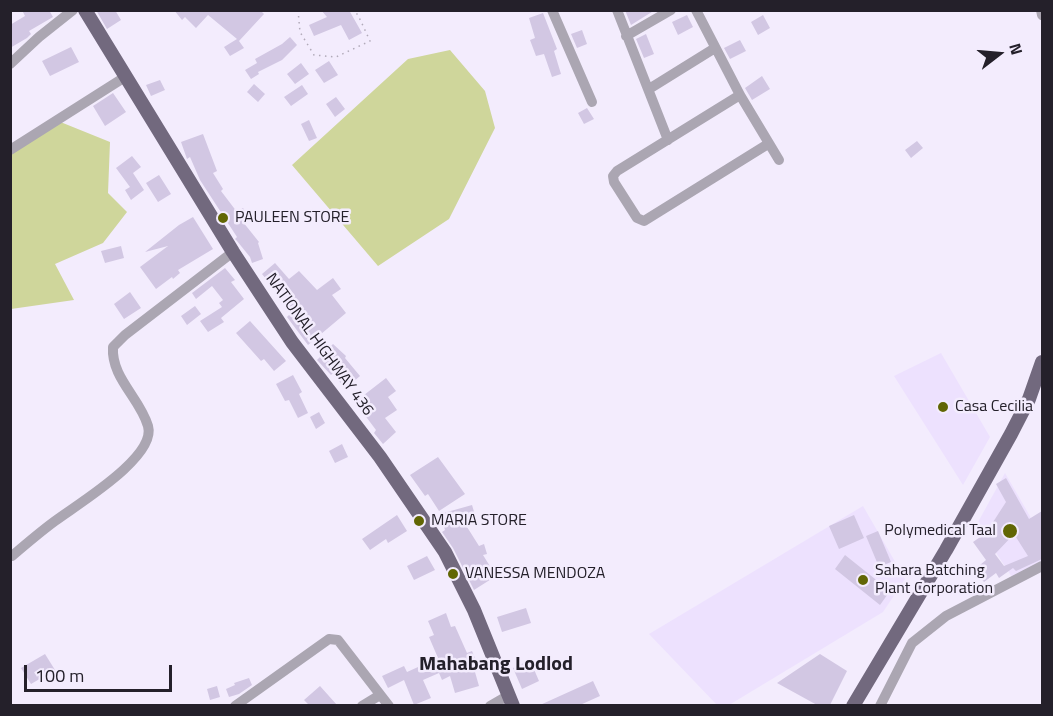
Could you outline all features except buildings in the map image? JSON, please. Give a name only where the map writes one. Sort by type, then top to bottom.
[{"type":"main road","name":"NATIONAL HIGHWAY 436","points":[[85,10],[233,252],[292,342],[380,457],[445,552],[474,610],[511,700]]},
{"type":"main road","points":[[854,705],[946,550],[1011,434],[1029,399],[1042,362]]},
{"type":"street","points":[[10,64],[73,10]]},
{"type":"street","points":[[552,10],[592,102]]},
{"type":"street","points":[[617,10],[668,140]]},
{"type":"street","points":[[626,36],[671,10]]},
{"type":"street","points":[[696,10],[740,95],[779,160]]},
{"type":"street","points":[[649,89],[715,48]]},
{"type":"street","points":[[10,150],[125,77]]},
{"type":"street","points":[[740,95],[613,176],[614,183],[637,218],[644,221],[768,144]]},
{"type":"street","points":[[12,555],[55,520],[105,486],[141,451],[148,440],[149,429],[144,414],[117,370],[113,347],[125,335],[233,252]]},
{"type":"street","points":[[880,705],[912,643],[946,616],[1042,566]]},
{"type":"street","points":[[235,705],[329,639],[338,640],[389,705]]},
{"type":"street","points":[[362,705],[380,695]]},
{"type":"street","points":[[490,705],[511,700]]},
{"type":"path","points":[[297,10],[300,32],[314,55],[336,57],[370,41],[358,15],[353,10]]},
{"type":"shaded area","name":"Casa Cecilia","points":[[941,353],[990,437],[963,485],[894,376]]},
{"type":"shaded area","name":"Polymedical Taal","points":[[1005,473],[1042,537],[1042,560],[1012,577],[977,524]]},
{"type":"shaded area","points":[[863,506],[905,579],[883,612],[729,705],[717,705],[649,634]]},
{"type":"green space","points":[[450,50],[485,91],[495,128],[449,219],[378,266],[292,165],[408,59]]},
{"type":"green space","points":[[58,121],[110,142],[108,193],[127,212],[103,243],[55,264],[74,300],[11,309],[10,154]]},
{"type":"place","name":"PAULEEN STORE","points":[[223,218]]},
{"type":"place","name":"Casa Cecilia","points":[[943,407]]},
{"type":"place","name":"MARIA STORE","points":[[419,521]]},
{"type":"place","name":"Polymedical Taal","points":[[1010,531]]},
{"type":"place","name":"VANESSA MENDOZA","points":[[453,574]]},
{"type":"place","name":"Sahara Batching Plant Corporation","points":[[863,580]]},
{"type":"district","name":"Mahabang Lodlod","points":[[496,665]]}]
